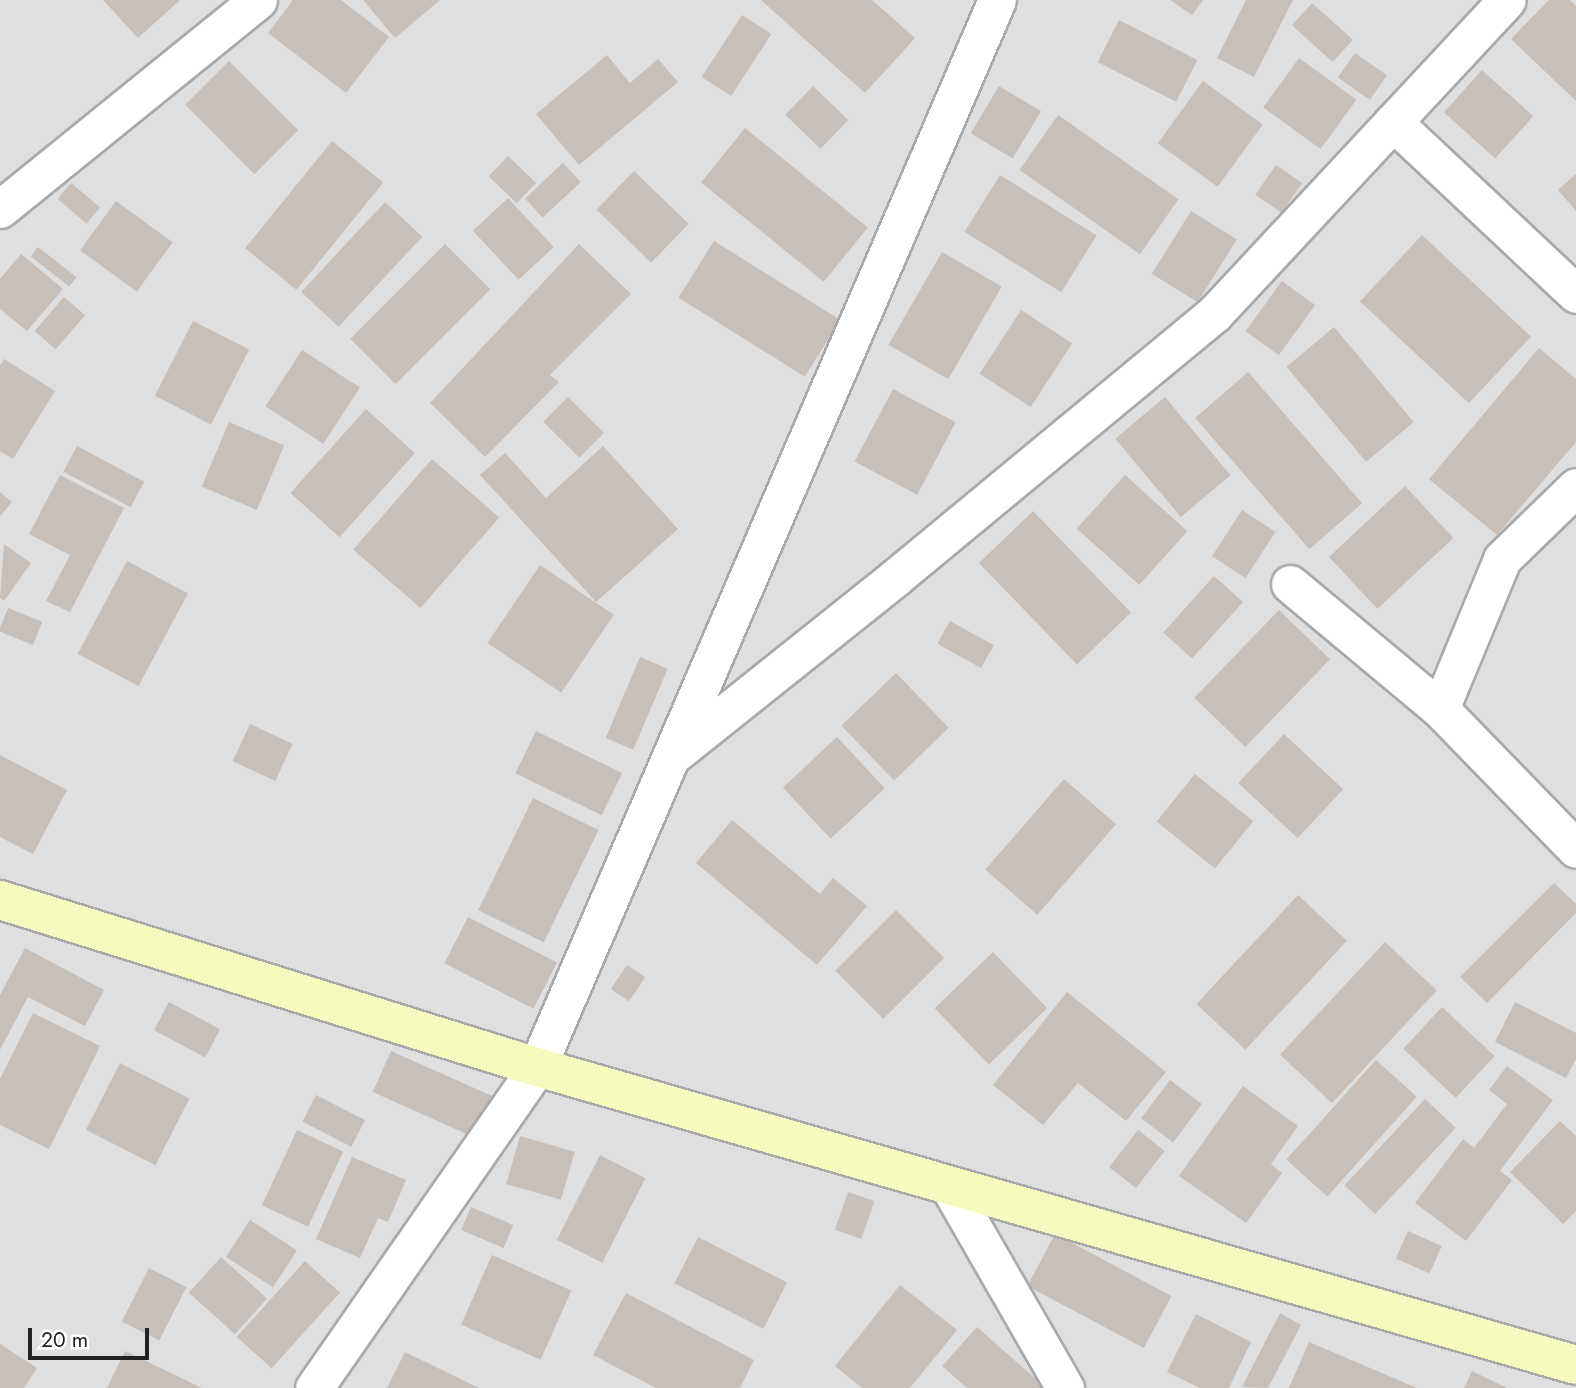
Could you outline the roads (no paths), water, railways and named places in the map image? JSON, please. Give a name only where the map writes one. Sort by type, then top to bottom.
[{"type":"street","points":[[0,209],[258,0]]},
{"type":"street","points":[[314,1388],[537,1067],[997,0]]},
{"type":"street","points":[[674,754],[886,586],[1214,314],[1507,0]]},
{"type":"street","points":[[1393,122],[1576,294]]},
{"type":"street","points":[[1440,709],[1502,559],[1576,487]]},
{"type":"street","points":[[1290,584],[1440,709],[1576,849]]},
{"type":"street","points":[[0,900],[537,1067],[950,1188],[1576,1365]]},
{"type":"street","points":[[950,1188],[1065,1388]]}]
